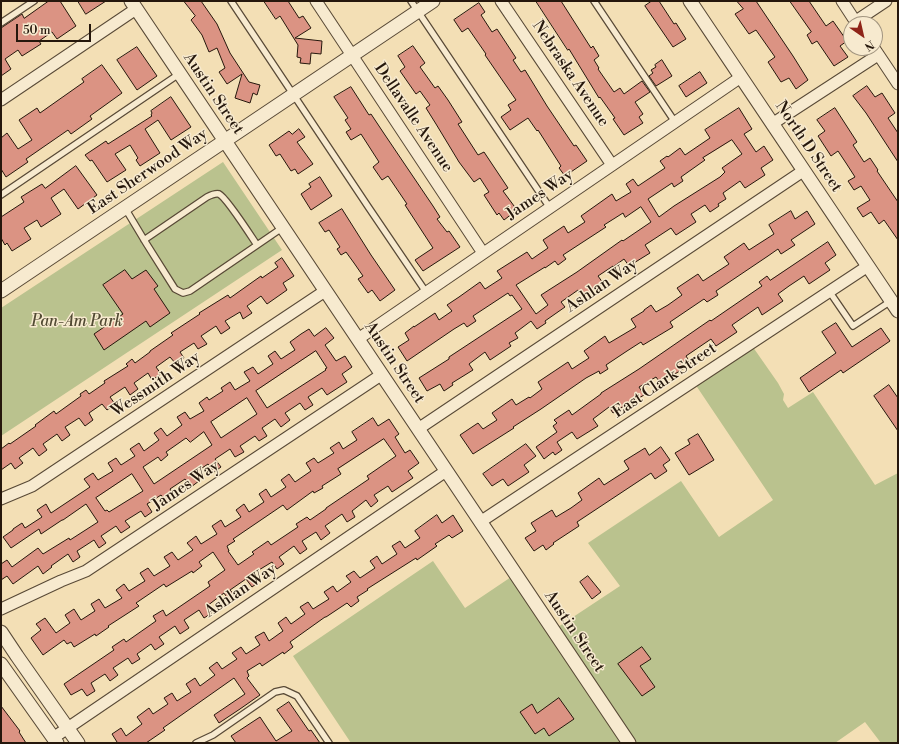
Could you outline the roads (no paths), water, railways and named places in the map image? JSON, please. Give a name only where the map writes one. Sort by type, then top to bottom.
[{"type":"street","name":"Dellavalle Avenue","points":[[316,1],[483,254]]},
{"type":"street","name":"East Sherwood Way","points":[[1,291],[352,56],[415,6],[433,1]]},
{"type":"street","name":"Nebraska Avenue","points":[[501,1],[612,165]]},
{"type":"street","name":"North D Street","points":[[690,1],[894,306]]},
{"type":"street","points":[[842,1],[852,16]]},
{"type":"street","points":[[866,16],[886,1]]},
{"type":"street","points":[[1,100],[133,5]]},
{"type":"street","name":"Austin Street","points":[[133,5],[629,743]]},
{"type":"street","points":[[772,124],[869,56]]},
{"type":"street","points":[[879,56],[898,84]]},
{"type":"street","name":"James Way","points":[[358,340],[741,77]]},
{"type":"street","name":"Ashlan Way","points":[[418,429],[803,171]]},
{"type":"street","name":"East Clark Street","points":[[480,522],[868,266]]},
{"type":"street","name":"Wessmith Way","points":[[1,499],[32,486],[325,291]]},
{"type":"street","name":"James Way","points":[[1,609],[86,571],[382,375]]},
{"type":"street","name":"Ashlan Way","points":[[55,740],[68,728],[446,471]]},
{"type":"street","points":[[1,632],[78,743]]},
{"type":"street","points":[[17,656],[2,665],[55,740]]},
{"type":"lane","points":[[1,23],[34,1]]},
{"type":"lane","points":[[231,1],[426,292]]},
{"type":"lane","points":[[594,1],[675,122]]},
{"type":"lane","points":[[415,6],[550,208]]},
{"type":"lane","points":[[1,195],[180,74]]},
{"type":"lane","points":[[144,240],[207,197],[215,194],[220,195],[228,202],[257,245]]},
{"type":"lane","points":[[124,208],[176,289],[183,293],[190,291],[282,228]]},
{"type":"lane","points":[[829,291],[853,326],[894,306]]},
{"type":"lane","points":[[196,743],[213,735],[275,692],[284,690],[297,696],[329,743]]},
{"type":"park label","name":"Pan-Am Park","points":[[77,322]]}]
